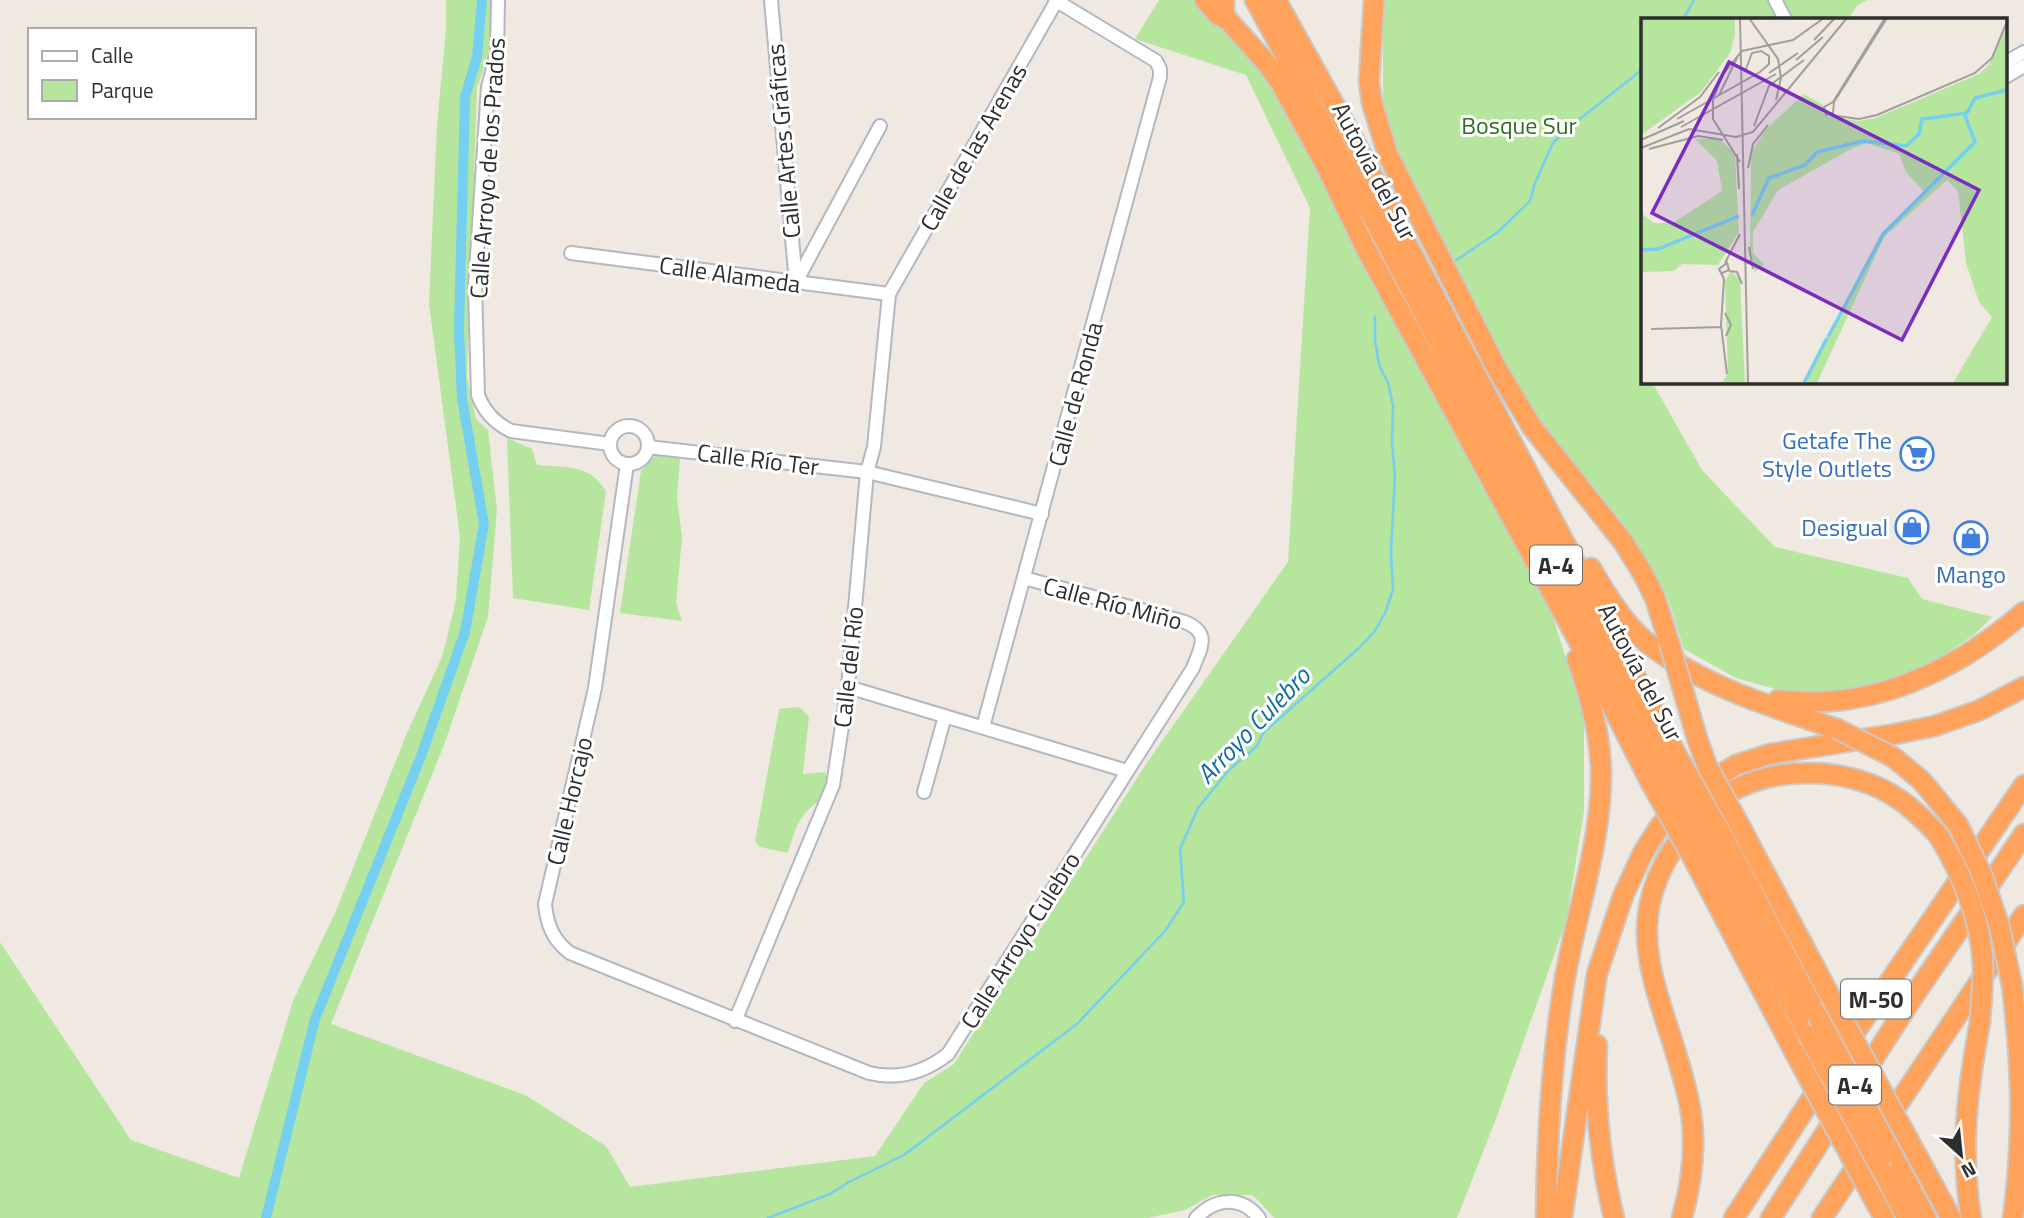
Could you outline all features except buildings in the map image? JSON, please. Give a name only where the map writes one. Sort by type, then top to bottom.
[{"type":"highway","points":[[1205,0],[1218,15],[1225,10],[1280,82],[1557,602],[1666,772],[1830,996],[1951,1218]]},
{"type":"highway","name":"Autovía del Sur","points":[[1255,0],[1666,772],[1716,843],[1818,1015],[1887,1163],[1907,1218]]},
{"type":"highway","name":"Autovía del Sur","points":[[1276,0],[1355,142],[1408,246],[1666,772]]},
{"type":"highway","points":[[1374,0],[1369,81],[1372,103],[1388,155],[1496,367],[1532,427],[1624,543],[1655,598],[1707,766],[1716,843],[1794,1051],[1884,1218]]},
{"type":"highway","points":[[1285,56],[1296,90],[1331,158],[1377,267]]},
{"type":"highway","points":[[1408,246],[1430,271],[1599,582],[1622,615],[1648,644],[1724,689],[1837,729],[1893,757],[1922,780],[1958,825],[1982,874],[1999,925],[2012,985],[2021,1058],[2023,1129],[2012,1218]]},
{"type":"highway","points":[[1956,662],[2024,600]]},
{"type":"highway","points":[[1546,1218],[1549,1101],[1555,1040],[1564,979],[1591,860],[1602,777],[1596,728],[1583,675],[1557,602]]},
{"type":"highway","points":[[1746,696],[1798,703],[1846,701],[1902,687],[1956,662],[1985,644],[2024,612]]},
{"type":"highway","points":[[1562,1218],[1597,974],[1623,895],[1643,853],[1660,826],[1691,793],[1736,765],[1770,754],[1935,726],[1980,710],[2024,687]]},
{"type":"highway","points":[[1682,1218],[1689,1195],[1693,1139],[1690,1105],[1683,1074],[1660,1009],[1648,962],[1646,930],[1656,879],[1672,848],[1700,814],[1734,790],[1769,777],[1805,772],[1840,776],[1875,786],[1898,799],[1939,836],[1964,885],[1979,929],[1983,967],[1980,1022],[1967,1105],[1964,1150],[1965,1181],[1971,1218]]},
{"type":"highway","name":"M-50","points":[[1734,1218],[1885,986],[2024,785]]},
{"type":"highway","name":"M-50","points":[[1771,1218],[1911,1000],[2024,834]]},
{"type":"highway","name":"Autovía del Sur","points":[[1716,843],[1808,1035],[1887,1163],[1926,1218]]},
{"type":"highway","points":[[1614,1218],[1601,1156],[1595,1079],[1598,1029],[1606,975],[1623,895]]},
{"type":"highway","points":[[1821,1218],[2024,915]]},
{"type":"street","name":"Calle Arroyo de los Prados","points":[[498,0],[497,53],[488,87],[475,285],[478,395],[482,406],[500,426],[511,431],[610,444]]},
{"type":"street","name":"Calle Artes Gráficas","points":[[771,0],[796,283]]},
{"type":"street","name":"Calle de Ronda","points":[[983,727],[1160,69],[1156,61],[1056,0]]},
{"type":"street","name":"Calle de las Arenas","points":[[889,294],[1056,0]]},
{"type":"street","points":[[1775,0],[1784,18]]},
{"type":"street","points":[[2007,62],[2024,52]]},
{"type":"street","points":[[2007,76],[2024,66]]},
{"type":"street","points":[[796,283],[880,126]]},
{"type":"street","name":"Calle Alameda","points":[[571,253],[889,294]]},
{"type":"street","name":"Calle del Río","points":[[735,1021],[833,785],[848,687],[867,472],[874,447],[889,294]]},
{"type":"street","points":[[630,426],[642,430],[646,435],[648,447],[639,462],[626,464],[612,455],[610,444],[618,429],[630,426]]},
{"type":"street","name":"Calle Río Ter","points":[[648,447],[867,472],[1042,514]]},
{"type":"street","name":"Calle Horcajo","points":[[626,464],[595,688],[554,860],[545,904],[547,919],[559,945],[570,953],[735,1021]]},
{"type":"street","name":"Calle Río Miño","points":[[1024,578],[1185,622],[1200,630]]},
{"type":"street","name":"Calle Arroyo Culebro","points":[[735,1021],[880,1076],[915,1072],[932,1066],[948,1054],[1193,668],[1203,638],[1200,630]]},
{"type":"street","points":[[848,687],[1127,771]]},
{"type":"street","points":[[924,792],[945,716]]},
{"type":"street","points":[[1196,1217],[1215,1203],[1228,1202],[1242,1205],[1259,1218]]},
{"type":"green space","points":[[446,0],[491,0],[491,50],[477,87],[467,377],[476,419],[488,430],[497,510],[488,617],[444,745],[331,1024],[525,1095],[606,1146],[630,1187],[875,1156],[924,1083],[954,1064],[1146,764],[1288,562],[1310,208],[1246,75],[1135,39],[1159,0],[1201,0],[1262,64],[1294,119],[1551,611],[1584,715],[1584,811],[1566,922],[1494,1124],[1457,1218],[1274,1218],[1253,1195],[1212,1195],[1185,1210],[1147,1218],[0,1218],[0,942],[131,1140],[239,1178],[293,1001],[336,911],[407,733],[442,657],[456,600],[460,536],[429,304]]},
{"type":"green space","name":"Bosque Sur","points":[[1385,0],[1867,0],[1857,6],[1849,18],[1641,18],[1641,383],[1653,383],[1702,470],[1775,547],[1908,578],[1922,599],[1992,617],[1975,634],[1936,660],[1879,684],[1832,694],[1779,690],[1736,678],[1684,649],[1667,596],[1619,518],[1541,424],[1475,310],[1401,164],[1387,127],[1383,104]]},
{"type":"green space","points":[[507,438],[532,449],[537,465],[584,471],[606,491],[589,610],[513,598]]},
{"type":"green space","points":[[656,455],[680,457],[677,497],[682,537],[676,603],[682,621],[620,613],[641,471]]},
{"type":"green space","points":[[799,707],[809,716],[803,774],[825,772],[830,794],[812,806],[801,818],[788,853],[760,847],[755,841],[779,709]]},
{"type":"waterway","points":[[266,1218],[315,1019],[421,756],[465,632],[484,524],[462,399],[459,329],[465,97],[477,57],[482,0]]},
{"type":"waterway","name":"Arroyo Culebro","points":[[1684,18],[1694,0]]},
{"type":"waterway","name":"Arroyo Culebro","points":[[1452,263],[1498,232],[1530,201],[1553,143],[1641,71]]},
{"type":"waterway","name":"Arroyo Culebro","points":[[768,1218],[830,1194],[904,1155],[1077,1024],[1165,931],[1184,902],[1180,849],[1198,808],[1229,770],[1257,746],[1263,733],[1375,631],[1386,611],[1393,589],[1391,553],[1395,476],[1393,405],[1388,383],[1379,365],[1375,317]]},
{"type":"place","name":"Getafe The Style Outlets","points":[[1917,454]]},
{"type":"place","name":"Desigual","points":[[1912,527]]},
{"type":"place","name":"Mango","points":[[1971,538]]}]
